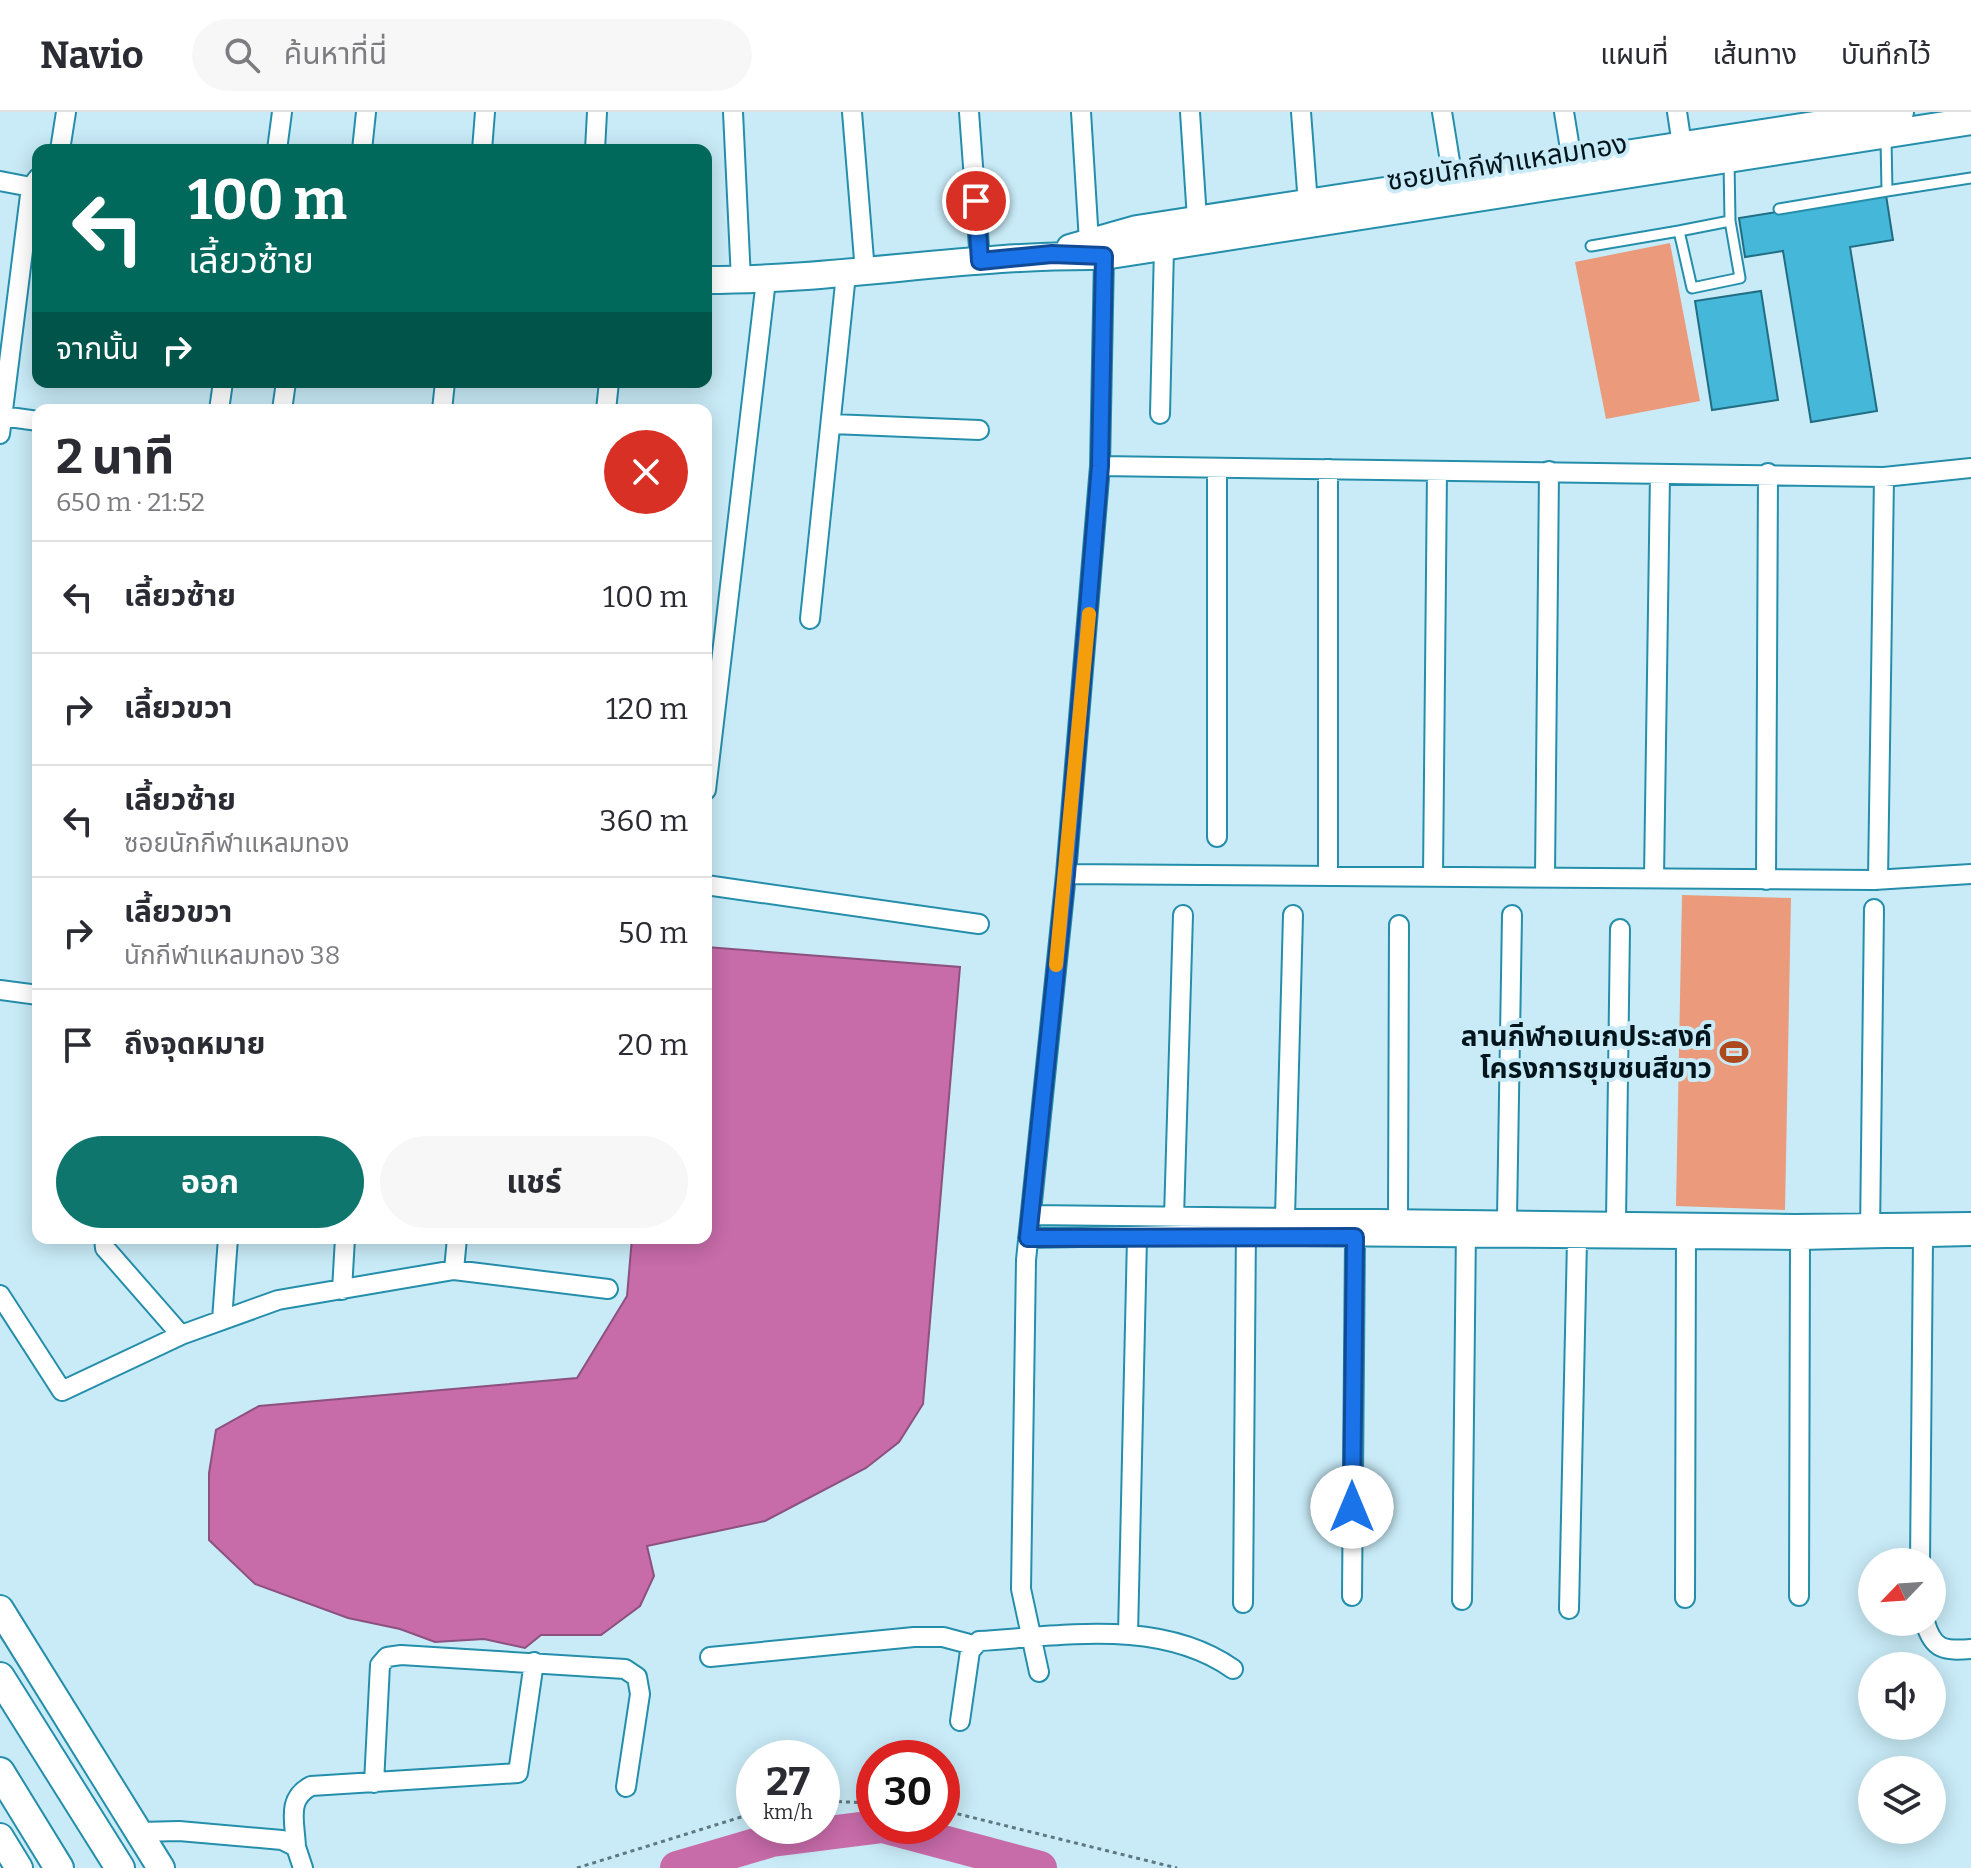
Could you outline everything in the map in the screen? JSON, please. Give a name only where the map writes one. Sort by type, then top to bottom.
[{"type":"main road","points":[[0,1677],[120,1868]]},
{"type":"main road","points":[[0,1772],[59,1868]]},
{"type":"street","points":[[61,144],[66,112]]},
{"type":"street","points":[[278,144],[282,112]]},
{"type":"street","points":[[363,144],[366,112]]},
{"type":"street","points":[[482,144],[485,112]]},
{"type":"street","points":[[595,144],[597,112]]},
{"type":"street","points":[[712,725],[753,280],[733,112]]},
{"type":"street","points":[[810,619],[832,424],[855,273],[852,112]]},
{"type":"street","points":[[969,112],[980,261]]},
{"type":"street","points":[[1039,1672],[1029,1638],[1021,1589],[1028,1238],[1066,874],[1100,466],[1096,249],[1081,112]]},
{"type":"street","points":[[1190,112],[1197,219]]},
{"type":"street","points":[[1301,112],[1308,204]]},
{"type":"street","points":[[1442,112],[1455,192]]},
{"type":"street","points":[[1564,112],[1572,161]]},
{"type":"street","points":[[1677,112],[1682,145]]},
{"type":"street","name":"ซอยนักกีฬาแหลมทอง","points":[[712,280],[855,273],[1096,249],[1164,248],[1455,192],[1572,161],[1682,145],[1793,120],[1971,121]]},
{"type":"street","name":"ซอยนักกีฬาแหลมทอง","points":[[1096,249],[1137,229],[1197,219],[1308,204],[1455,192],[1729,159],[1889,120]]},
{"type":"street","points":[[0,181],[32,192]]},
{"type":"street","points":[[32,207],[1,425],[32,422]]},
{"type":"street","points":[[1160,414],[1164,248]]},
{"type":"street","points":[[832,424],[979,430]]},
{"type":"street","points":[[1100,466],[1884,477],[1971,468]]},
{"type":"street","points":[[1217,468],[1217,837]]},
{"type":"street","points":[[1328,469],[1328,876]]},
{"type":"street","points":[[1433,876],[1437,471]]},
{"type":"street","points":[[1545,876],[1549,471]]},
{"type":"street","points":[[1766,880],[1768,473]]},
{"type":"street","points":[[1654,877],[1660,474]]},
{"type":"street","points":[[1878,880],[1884,477]]},
{"type":"street","points":[[1066,874],[1766,880],[1878,880],[1971,874]]},
{"type":"street","points":[[712,886],[979,924]]},
{"type":"street","points":[[1870,1231],[1874,909]]},
{"type":"street","points":[[1174,1217],[1183,915]]},
{"type":"street","points":[[1285,1217],[1293,915]]},
{"type":"street","points":[[1507,1218],[1512,915]]},
{"type":"street","points":[[1398,1218],[1399,925]]},
{"type":"street","points":[[1616,1222],[1620,929]]},
{"type":"street","points":[[0,990],[32,994]]},
{"type":"street","points":[[1031,1215],[1507,1218],[1616,1222],[1800,1240],[1971,1222]]},
{"type":"street","points":[[1243,1603],[1246,1216]]},
{"type":"street","points":[[1462,1600],[1466,1217]]},
{"type":"street","points":[[1028,1238],[1246,1236],[1577,1240],[1686,1231],[1870,1231],[1923,1239],[1971,1236]]},
{"type":"street","points":[[1685,1598],[1686,1231]]},
{"type":"street","points":[[1128,1635],[1137,1237]]},
{"type":"street","points":[[1352,1596],[1355,1237]]},
{"type":"street","points":[[1920,1548],[1923,1239]]},
{"type":"street","points":[[1569,1609],[1577,1240]]},
{"type":"street","points":[[1799,1596],[1800,1240]]},
{"type":"street","points":[[105,1244],[181,1335]]},
{"type":"street","points":[[222,1320],[228,1244]]},
{"type":"street","points":[[342,1290],[345,1244]]},
{"type":"street","points":[[454,1270],[456,1244]]},
{"type":"street","points":[[0,1295],[62,1391],[181,1335],[278,1300],[454,1270],[608,1289]]},
{"type":"street","points":[[0,1609],[161,1868]]},
{"type":"street","points":[[960,1721],[973,1645],[979,1641],[1128,1635],[1186,1643],[1208,1652],[1233,1669]]},
{"type":"street","points":[[1932,1636],[1937,1647],[1944,1651],[1971,1649]]},
{"type":"street","points":[[710,1657],[914,1637],[943,1637],[973,1645]]},
{"type":"street","points":[[374,1783],[380,1665],[387,1657],[534,1662],[625,1669],[637,1677],[640,1694],[626,1787]]},
{"type":"street","points":[[303,1868],[296,1847],[294,1802],[299,1792],[311,1786],[518,1773],[534,1662]]},
{"type":"street","points":[[139,1832],[179,1831],[282,1840],[296,1847]]},
{"type":"street","points":[[0,1837],[19,1868]]},
{"type":"lane","points":[[1887,191],[1889,120]]},
{"type":"lane","points":[[1679,231],[1692,288],[1740,278],[1730,221],[1729,159]]},
{"type":"lane","points":[[1779,209],[1971,178]]},
{"type":"lane","points":[[1591,246],[1730,221]]},
{"type":"path","points":[[960,1814],[1177,1868]]},
{"type":"path","points":[[577,1868],[736,1819]]},
{"type":"shaded area","points":[[1670,243],[1700,401],[1606,419],[1575,262]]},
{"type":"shaded area","name":"ลานกีฬาอเนกประสงค์ โครงการชุมชนสีขาว","points":[[1682,895],[1791,898],[1785,1210],[1676,1206]]},
{"type":"shaded area","points":[[712,947],[960,967],[923,1404],[899,1442],[866,1468],[765,1521],[647,1546],[654,1576],[640,1606],[601,1635],[541,1635],[525,1648],[484,1639],[435,1642],[400,1629],[348,1618],[255,1584],[209,1540],[209,1473],[216,1430],[259,1406],[577,1378],[627,1296],[631,1244],[712,1244]]},
{"type":"building","points":[[1886,195],[1893,240],[1850,247],[1877,411],[1811,422],[1783,251],[1745,257],[1739,218]]},
{"type":"building","points":[[1761,291],[1778,400],[1712,410],[1695,301]]},
{"type":"waterway","points":[[677,1868],[772,1840],[883,1826],[1040,1868]]},
{"type":"slow traffic","points":[[1056,965],[1089,614]]},
{"type":"place","name":"ลานกีฬาอเนกประสงค์ โครงการชุมชนสีขาว","points":[[1734,1052]]},
{"type":"route","points":[[976,201],[980,261],[1052,254],[1104,256],[1100,466],[1066,874],[1028,1238],[1184,1235],[1355,1237],[1352,1507]]}]
